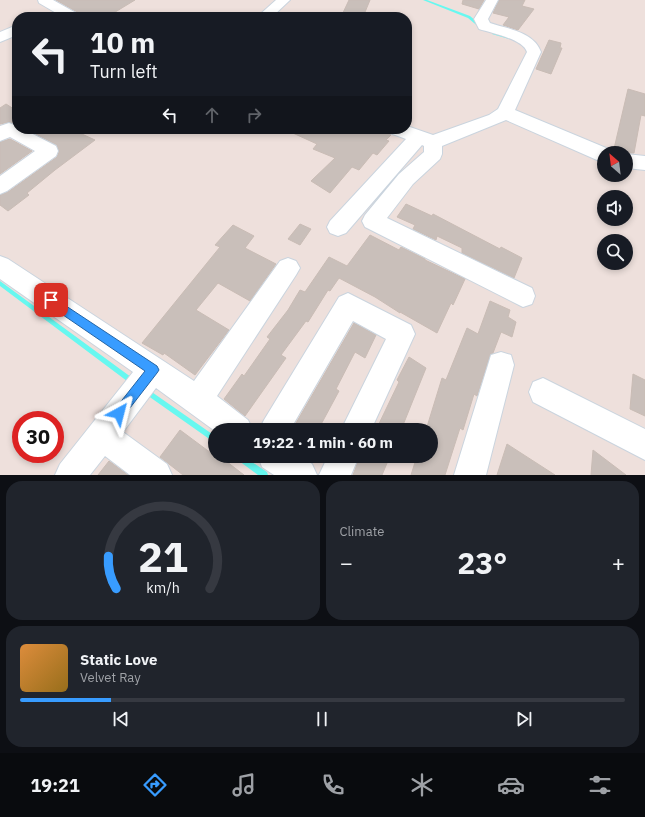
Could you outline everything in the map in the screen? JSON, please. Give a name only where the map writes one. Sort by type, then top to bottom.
[{"type":"street","points":[[44,0],[52,11],[56,12]]},
{"type":"street","points":[[270,12],[284,0]]},
{"type":"street","points":[[338,227],[426,140],[494,119],[505,113],[534,52],[532,46],[523,39],[484,26],[481,19],[492,0]]},
{"type":"street","points":[[0,38],[12,32]]},
{"type":"street","points":[[505,113],[597,152]]},
{"type":"street","points":[[0,135],[9,129],[12,131]]},
{"type":"street","points":[[0,186],[49,151],[18,134]]},
{"type":"street","points":[[410,134],[426,140],[434,154],[406,179],[373,221],[523,296]]},
{"type":"street","points":[[633,162],[645,163]]},
{"type":"street","points":[[0,266],[198,400],[229,423]]},
{"type":"street","points":[[198,400],[288,268]]},
{"type":"street","points":[[278,423],[348,305],[402,334],[359,423]]},
{"type":"street","points":[[470,475],[501,365]]},
{"type":"street","points":[[71,475],[153,370]]},
{"type":"street","points":[[543,392],[645,445]]},
{"type":"street","points":[[102,435],[156,475]]},
{"type":"street","points":[[283,463],[301,475]]},
{"type":"street","points":[[335,475],[341,463]]},
{"type":"building","points":[[56,0],[135,0],[115,12],[77,12]]},
{"type":"building","points":[[349,0],[370,0],[365,12],[343,12]]},
{"type":"building","points":[[463,0],[484,0],[479,9],[462,4]]},
{"type":"building","points":[[499,0],[525,0],[522,6],[534,9],[518,30],[503,25],[509,17],[493,13]]},
{"type":"building","points":[[549,40],[561,43],[560,48],[562,48],[551,74],[536,69]]},
{"type":"building","points":[[628,89],[645,94],[645,116],[641,115],[634,153],[633,146],[615,146]]},
{"type":"building","points":[[6,104],[12,108],[12,123],[0,124],[0,108]]},
{"type":"building","points":[[36,134],[82,134],[95,140],[55,170],[27,193],[29,195],[8,211],[0,205],[0,195],[8,192],[57,157],[59,152],[57,145]]},
{"type":"building","points":[[295,134],[391,135],[386,140],[389,141],[377,155],[373,153],[359,170],[352,167],[330,193],[311,181],[335,158],[313,149],[317,144]]},
{"type":"building","points":[[10,139],[32,151],[0,174],[0,142]]},
{"type":"building","points":[[406,204],[432,216],[433,214],[500,249],[501,247],[522,258],[514,278],[462,253],[462,248],[437,236],[436,240],[413,229],[415,225],[397,217]]},
{"type":"building","points":[[300,224],[311,229],[300,245],[288,239]]},
{"type":"building","points":[[233,225],[254,236],[245,248],[276,264],[250,301],[218,283],[196,310],[229,330],[195,375],[164,353],[163,355],[142,343],[220,247],[215,245]]},
{"type":"building","points":[[370,235],[399,250],[401,247],[465,279],[453,305],[451,303],[437,333],[339,278],[330,291],[328,290],[308,322],[306,321],[281,355],[286,358],[245,416],[224,399],[242,374],[244,376],[270,339],[267,337],[288,310],[300,290],[305,292],[329,257],[347,266]]},
{"type":"building","points":[[490,301],[510,310],[508,317],[516,322],[512,337],[501,332],[493,353],[490,355],[477,396],[474,394],[463,430],[460,428],[445,475],[411,475],[415,463],[438,463],[438,423],[428,423],[442,378],[446,380],[467,328],[478,334]]},
{"type":"building","points":[[354,323],[376,335],[365,358],[355,352],[336,389],[339,391],[322,423],[296,423]]},
{"type":"building","points":[[409,357],[426,368],[404,423],[379,423],[399,382],[397,380]]},
{"type":"building","points":[[633,374],[645,380],[645,416],[630,409]]},
{"type":"building","points":[[180,430],[208,451],[208,463],[228,463],[244,475],[183,475],[160,457]]},
{"type":"building","points":[[507,444],[555,475],[497,475]]},
{"type":"building","points":[[593,450],[626,475],[591,475]]},
{"type":"building","points":[[109,461],[128,475],[98,475]]},
{"type":"building","points":[[357,463],[387,463],[382,475],[353,475]]},
{"type":"waterway","points":[[424,0],[469,17],[481,27]]},
{"type":"waterway","points":[[493,33],[510,38]]},
{"type":"waterway","points":[[0,283],[133,382]]},
{"type":"waterway","points":[[146,391],[208,435]]},
{"type":"waterway","points":[[247,463],[264,475]]},
{"type":"route","points":[[51,300],[153,370],[119,413]]}]
